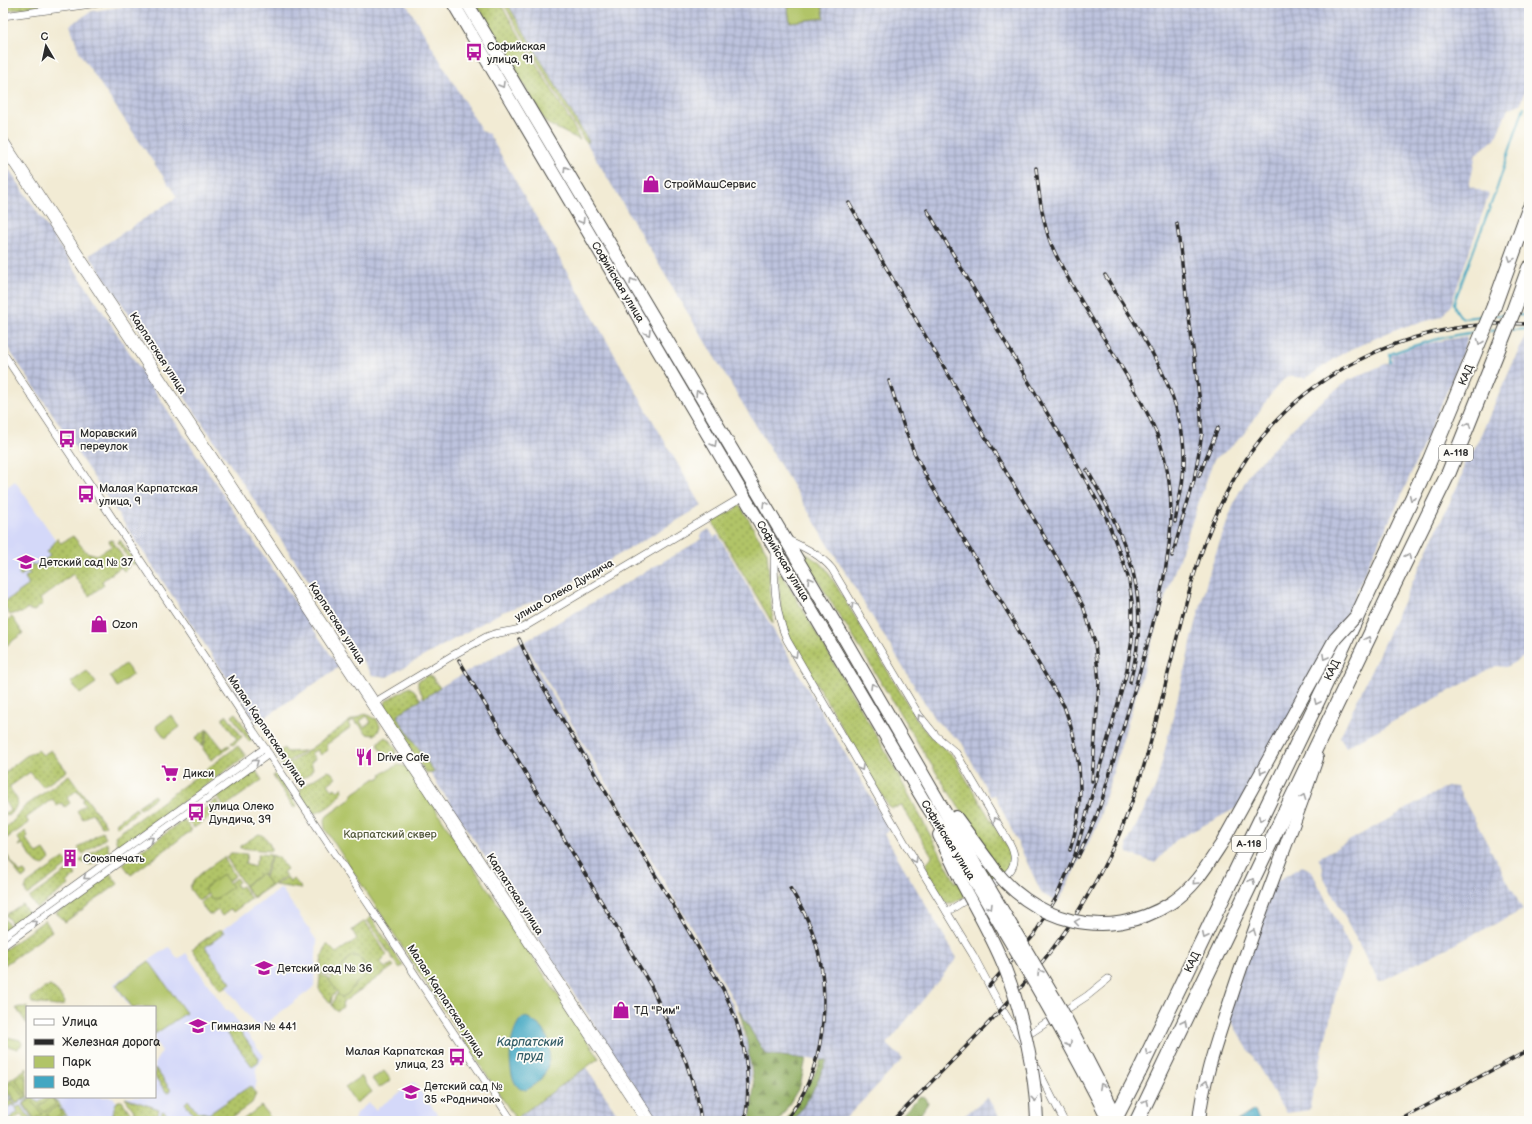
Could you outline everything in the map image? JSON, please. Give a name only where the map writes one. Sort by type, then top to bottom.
[{"type":"highway","name":"КАД","points":[[1114,1121],[1153,1044],[1429,462],[1474,357],[1529,209]]},
{"type":"highway","name":"КАД","points":[[1137,1121],[1332,711],[1449,472],[1529,268]]},
{"type":"main road","name":"Софийская улица","points":[[453,3],[925,803],[949,859],[974,871],[1061,1009],[1119,1121]]},
{"type":"main road","name":"Софийская улица","points":[[467,3],[938,796],[955,815],[974,871],[1080,1063],[1109,1121]]},
{"type":"main road","points":[[974,871],[1004,882],[1018,895],[1047,913],[1065,920],[1081,923],[1119,923],[1137,919],[1171,903],[1201,876],[1222,843],[1335,639],[1357,615]]},
{"type":"main road","points":[[1198,1121],[1217,1040],[1250,939],[1306,791],[1332,711]]},
{"type":"main road","points":[[974,871],[1015,1000],[1026,1041],[1033,1079],[1036,1121]]},
{"type":"street","points":[[3,16],[99,3]]},
{"type":"street","name":"Карпатская улица","points":[[3,138],[645,1121]]},
{"type":"street","name":"Карпатская улица","points":[[3,148],[653,1121]]},
{"type":"street","name":"Малая Карпатская улица","points":[[4,357],[512,1121]]},
{"type":"street","name":"улица Олеко Дундича","points":[[373,704],[486,637],[524,627],[744,496]]},
{"type":"street","points":[[785,538],[815,553],[827,562],[919,715],[936,736],[956,753],[1014,850],[1012,868],[1008,875],[947,912]]},
{"type":"street","points":[[774,545],[777,608],[779,620],[787,640],[902,839],[973,955],[999,1004],[1021,1039],[1064,1121]]},
{"type":"street","points":[[3,937],[267,751]]},
{"type":"street","points":[[3,946],[267,751]]},
{"type":"street","points":[[1021,1039],[1087,996],[1108,979]]},
{"type":"shaded area","points":[[149,3],[406,3],[482,131],[489,134],[702,506],[545,598],[502,612],[387,677],[372,675],[89,255],[177,197],[80,54],[70,25],[92,11]]},
{"type":"shaded area","points":[[506,3],[1529,3],[1529,79],[1520,104],[1508,109],[1495,139],[1476,154],[1469,186],[1489,194],[1451,305],[1441,317],[1396,329],[1345,352],[1306,378],[1287,376],[1274,390],[1243,435],[1228,450],[1214,459],[1164,601],[1097,826],[1058,902],[1042,894],[995,795],[990,796],[962,743],[935,720],[698,330],[586,142]]},
{"type":"shaded area","points":[[3,160],[249,534],[339,667],[257,723],[76,451],[77,450],[3,341]]},
{"type":"shaded area","points":[[1527,332],[1529,332],[1529,654],[1506,667],[1496,666],[1346,747],[1340,737],[1462,476],[1464,463],[1472,454]]},
{"type":"shaded area","points":[[1466,336],[1467,341],[1451,382],[1398,503],[1365,571],[1349,610],[1328,646],[1244,804],[1176,840],[1155,863],[1128,853],[1127,844],[1156,786],[1210,569],[1236,498],[1251,471],[1314,407],[1349,380],[1392,361],[1391,355],[1419,345]]},
{"type":"shaded area","name":"Детский сад № 37","points":[[15,481],[55,539],[44,586],[3,616],[3,490]]},
{"type":"shaded area","points":[[709,529],[714,537],[718,535],[890,830],[884,834],[957,958],[887,1044],[903,1059],[843,1121],[793,1121],[810,1096],[827,1061],[765,1054],[524,642],[702,539],[700,535]]},
{"type":"shaded area","points":[[521,641],[733,1005],[747,1043],[751,1077],[751,1107],[748,1121],[657,1121],[395,719],[396,712]]},
{"type":"shaded area","points":[[1448,786],[1457,787],[1523,910],[1379,982],[1322,874],[1323,867],[1318,858]]},
{"type":"shaded area","points":[[1302,866],[1311,870],[1351,950],[1339,980],[1309,1110],[1286,1113],[1227,1014],[1274,883]]},
{"type":"shaded area","name":"Детский сад № 36","points":[[281,888],[317,941],[314,987],[258,1029],[197,948]]},
{"type":"shaded area","name":"Гимназия № 441","points":[[169,947],[178,959],[186,953],[226,1010],[229,1010],[264,1056],[256,1068],[257,1080],[252,1103],[226,1121],[196,1115],[187,1121],[142,1121],[127,1098],[156,1098],[156,1060],[162,1051],[156,1042],[156,1006],[129,1006],[114,984]]},
{"type":"shaded area","points":[[586,1067],[622,1121],[520,1121],[517,1117]]},
{"type":"shaded area","points":[[26,1071],[26,1098],[114,1098],[126,1115],[118,1121],[28,1121],[22,1113],[12,1121],[3,1121],[3,1090]]},
{"type":"shaded area","name":"Детский сад № 35 «Родничок»","points":[[414,1082],[442,1121],[354,1121],[356,1113],[369,1103],[375,1110]]},
{"type":"shaded area","points":[[987,1097],[1002,1121],[958,1121]]},
{"type":"green space","points":[[3,3],[58,3],[3,11]]},
{"type":"green space","points":[[474,3],[500,3],[580,140],[546,123],[477,5]]},
{"type":"green space","points":[[503,3],[507,3],[589,142],[586,142],[582,137]]},
{"type":"green space","points":[[822,3],[824,18],[790,22],[788,7]]},
{"type":"green space","points":[[736,505],[739,505],[742,508],[767,552],[773,624],[713,523],[737,508]]},
{"type":"green space","points":[[73,536],[86,552],[97,555],[112,546],[109,541],[112,540],[129,567],[124,571],[121,567],[102,581],[104,585],[89,596],[73,574],[40,599],[43,604],[34,611],[26,609],[22,613],[10,615],[3,603],[29,585],[25,577],[30,574],[28,571],[20,576],[18,574],[33,564],[36,566],[50,556],[47,552],[58,538],[59,542],[61,543]]},
{"type":"green space","points":[[120,540],[136,563],[132,565],[118,542]]},
{"type":"green space","points":[[803,553],[806,553],[825,567],[916,718],[927,733],[957,761],[959,767],[1009,850],[1010,862],[1004,873],[953,903],[946,903],[944,901],[927,872],[926,865],[932,856],[902,806],[892,808],[888,806],[788,635],[781,612],[778,575],[780,573],[782,574],[883,747],[956,883],[994,862],[934,769],[843,622]]},
{"type":"green space","points":[[12,617],[23,633],[3,648],[3,623]]},
{"type":"green space","points":[[125,664],[133,674],[117,687],[110,676]]},
{"type":"green space","points":[[87,671],[96,683],[80,694],[71,682]]},
{"type":"green space","points":[[429,675],[440,688],[424,698],[418,687],[418,681]]},
{"type":"green space","points":[[409,687],[414,690],[421,700],[401,712],[397,717],[434,772],[426,773],[385,711],[386,701]]},
{"type":"green space","points":[[236,713],[252,740],[249,742],[232,716]]},
{"type":"green space","points":[[365,714],[374,719],[376,718],[380,726],[375,735],[367,734],[358,723],[356,724],[354,720],[349,723],[351,727],[326,745],[328,750],[321,755],[317,750],[311,753],[315,759],[311,762],[313,768],[310,773],[306,776],[298,778],[286,772],[283,768],[351,720]],"holes":[[[367,716],[371,722],[364,727],[360,721]]]},
{"type":"green space","points":[[171,715],[180,727],[165,738],[156,726]]},
{"type":"green space","points":[[227,715],[242,737],[233,745],[231,743],[237,739],[223,720],[223,718]]},
{"type":"green space","points":[[207,729],[202,747],[195,738]]},
{"type":"green space","points":[[208,730],[223,749],[229,745],[230,747],[211,760],[203,749]]},
{"type":"green space","points":[[386,737],[396,749],[395,758],[388,759],[379,748],[378,744]]},
{"type":"green space","points":[[238,746],[246,756],[118,849],[115,836]]},
{"type":"green space","points":[[284,748],[287,752],[304,751],[282,766],[278,757]]},
{"type":"green space","points":[[38,750],[43,755],[51,750],[67,771],[43,787],[30,772],[9,787],[17,800],[17,803],[11,814],[6,815],[5,813],[10,810],[3,799],[3,774],[26,756]]},
{"type":"green space","name":"Карпатский сквер","points":[[398,765],[408,767],[599,1058],[518,1117],[520,1121],[517,1121],[325,829],[324,821],[327,816],[349,800],[354,793],[376,778],[377,779],[382,776],[381,774]]},
{"type":"green space","points":[[254,768],[262,780],[224,807],[217,796]]},
{"type":"green space","points":[[327,771],[331,772],[336,778],[328,784],[332,790],[335,788],[338,791],[342,787],[342,791],[337,800],[328,807],[319,812],[313,813],[299,792],[302,787]]},
{"type":"green space","points":[[276,774],[297,806],[294,808],[273,776]]},
{"type":"green space","points":[[69,775],[106,825],[102,827],[92,813],[83,819],[77,811],[85,805],[82,801],[84,799],[77,790],[67,798],[70,803],[65,807],[62,803],[57,806],[52,799],[26,818],[29,823],[7,838],[4,830],[24,807]]},
{"type":"green space","points":[[154,795],[156,797],[140,809],[138,806]]},
{"type":"green space","points":[[216,800],[222,808],[194,828],[188,821]]},
{"type":"green space","points":[[136,808],[138,811],[117,827],[116,823]]},
{"type":"green space","points":[[184,820],[192,830],[131,875],[123,864]]},
{"type":"green space","points":[[25,831],[28,836],[26,839],[37,854],[44,850],[50,859],[44,864],[40,865],[37,863],[31,857],[23,844],[19,846],[21,843],[18,838]]},
{"type":"green space","points":[[102,832],[106,838],[83,854],[78,848]]},
{"type":"green space","points":[[259,834],[264,836],[268,841],[271,851],[240,848],[240,846]]},
{"type":"green space","points":[[107,842],[109,852],[100,859],[98,857],[91,865],[80,861]]},
{"type":"green space","points":[[3,850],[20,873],[24,871],[26,876],[22,879]]},
{"type":"green space","points":[[231,853],[247,854],[245,864],[254,867],[259,854],[271,855],[264,875],[263,873],[245,885],[249,893],[226,857]]},
{"type":"green space","points":[[272,855],[279,858],[287,869],[283,872],[286,876],[253,898],[250,894],[253,897],[270,884],[265,877]]},
{"type":"green space","points":[[224,857],[235,876],[228,881],[223,875],[204,889],[208,894],[199,901],[190,889],[191,885],[194,880]]},
{"type":"green space","points":[[64,858],[69,864],[27,895],[25,890],[27,884]]},
{"type":"green space","points":[[71,868],[76,875],[67,882],[69,885],[37,908],[29,898]]},
{"type":"green space","points":[[110,873],[118,884],[65,922],[56,913]]},
{"type":"green space","points":[[262,873],[270,884],[253,897],[245,886]]},
{"type":"green space","points":[[223,874],[232,887],[216,899],[214,898],[212,900],[204,889]]},
{"type":"green space","points":[[287,877],[290,881],[294,879],[302,889],[275,885]]},
{"type":"green space","points":[[236,878],[239,882],[236,884],[238,888],[242,886],[251,899],[233,912],[231,909],[222,916],[218,910],[211,915],[208,913],[200,903],[209,896],[212,899],[215,899],[232,887],[229,883]]},
{"type":"green space","points":[[22,904],[29,914],[13,925],[6,915]]},
{"type":"green space","points":[[3,917],[11,927],[3,932]]},
{"type":"green space","points":[[371,917],[403,966],[399,968],[367,920]]},
{"type":"green space","points":[[45,920],[52,931],[3,966],[3,951]]},
{"type":"green space","points":[[365,921],[387,955],[380,962],[385,968],[392,964],[394,966],[342,1003],[343,1007],[337,1012],[332,1006],[336,995],[337,994],[342,997],[370,972],[360,958],[355,956],[347,960],[340,972],[333,978],[320,972],[322,956],[327,944],[336,953],[357,939],[352,930]]},
{"type":"green space","points":[[218,930],[222,930],[225,933],[222,932],[222,935],[205,947],[231,983],[221,990],[192,949]]},
{"type":"green space","points":[[352,956],[359,957],[370,973],[355,984],[348,994],[342,997],[337,994],[338,993],[329,980],[340,972],[347,960]]},
{"type":"green space","points":[[149,961],[186,1013],[156,1033],[156,1006],[131,1006],[116,985]]},
{"type":"green space","points":[[320,974],[329,979],[337,991],[332,997],[331,1004],[319,989]]},
{"type":"green space","points":[[50,986],[55,989],[65,1002],[64,1005],[57,1006],[32,1003],[30,998],[46,987]]},
{"type":"green space","points":[[26,1007],[26,1023],[16,1008]]},
{"type":"green space","points":[[739,1010],[765,1054],[806,1059],[800,1086],[779,1121],[750,1121],[754,1085],[746,1036]]},
{"type":"green space","points":[[232,1025],[237,1027],[259,1058],[258,1062],[252,1066],[224,1029]]},
{"type":"green space","points":[[6,1037],[20,1040],[22,1043],[21,1046],[19,1046],[18,1049],[5,1045],[4,1041]]},
{"type":"green space","points":[[821,1060],[827,1061],[810,1096],[793,1121],[786,1121],[813,1077]]},
{"type":"green space","points":[[26,1069],[26,1080],[23,1075],[26,1098],[28,1098],[23,1101],[22,1100],[16,1104],[10,1095],[3,1092],[3,1085]]},
{"type":"green space","points":[[156,1069],[171,1090],[167,1093],[156,1078]]},
{"type":"green space","points":[[384,1071],[391,1080],[379,1088],[372,1079]]},
{"type":"green space","points":[[23,1075],[26,1080],[26,1095],[16,1080]]},
{"type":"green space","points":[[361,1076],[372,1092],[356,1103],[345,1087]]},
{"type":"green space","points":[[13,1082],[25,1098],[17,1103],[6,1087]]},
{"type":"green space","points":[[250,1086],[256,1094],[252,1103],[227,1121],[202,1121],[194,1116],[185,1103],[188,1100],[196,1111],[209,1114]]},
{"type":"green space","points":[[8,1096],[16,1106],[15,1107],[13,1104],[3,1111],[3,1106],[10,1101]]},
{"type":"green space","points":[[920,1096],[926,1098],[928,1103],[916,1121],[896,1121]]},
{"type":"green space","points":[[30,1098],[35,1098],[38,1103],[45,1098],[54,1098],[55,1099],[53,1100],[56,1100],[61,1107],[59,1109],[58,1106],[46,1114],[51,1121],[47,1121],[44,1117],[39,1121],[34,1121],[23,1104]]},
{"type":"green space","points":[[50,1098],[52,1098],[56,1104],[44,1112],[39,1106]]},
{"type":"green space","points":[[125,1098],[159,1109],[157,1121],[141,1121]]},
{"type":"green space","points":[[31,1099],[42,1114],[35,1119],[24,1104]]},
{"type":"green space","points":[[118,1101],[122,1101],[131,1114],[131,1116],[127,1119],[128,1121],[110,1121],[113,1116],[115,1105]]},
{"type":"green space","points":[[19,1106],[22,1107],[32,1121],[27,1121],[22,1114],[12,1121],[3,1121],[3,1116],[7,1120],[18,1112],[16,1108]]},
{"type":"green space","points":[[57,1106],[62,1113],[51,1121],[46,1114]]},
{"type":"green space","points":[[261,1106],[273,1121],[241,1121]]},
{"type":"green space","points":[[62,1109],[67,1116],[66,1117],[64,1115],[56,1121],[51,1121],[62,1112],[60,1110]]},
{"type":"green space","points":[[162,1111],[165,1112],[172,1121],[160,1121]]},
{"type":"water","name":"Карпатский пруд","points":[[523,1017],[529,1018],[546,1033],[550,1053],[545,1073],[537,1083],[526,1090],[519,1088],[514,1081],[510,1062],[510,1051],[514,1030],[518,1022]]},
{"type":"water","points":[[1254,1110],[1260,1121],[1237,1121]]},
{"type":"waterway","points":[[1484,316],[1463,318],[1457,312],[1454,303],[1497,188],[1524,107]]},
{"type":"waterway","points":[[1496,315],[1506,315]]},
{"type":"waterway","points":[[1518,315],[1529,315]]},
{"type":"waterway","points":[[1512,330],[1529,329]]},
{"type":"waterway","points":[[1490,331],[1500,330]]},
{"type":"waterway","points":[[1390,362],[1390,354],[1401,350],[1444,337],[1478,332]]},
{"type":"railway","points":[[1036,168],[1043,216],[1051,244],[1070,282],[1128,378],[1152,423],[1163,453],[1169,484],[1171,515],[1169,545],[1164,576],[1141,667],[1102,800],[1096,818],[1078,857]]},
{"type":"railway","points":[[849,203],[922,330],[1060,563],[1083,606],[1095,643],[1099,682],[1092,781]]},
{"type":"railway","points":[[927,210],[1069,450],[1106,517],[1129,580],[1132,602],[1132,640],[1126,675],[1075,855],[1056,898],[1034,935],[989,986]]},
{"type":"railway","points":[[1172,556],[1194,480],[1202,434],[1200,403],[1177,224]]},
{"type":"railway","points":[[1105,275],[1156,361],[1176,407],[1182,431],[1184,472],[1175,522]]},
{"type":"railway","points":[[893,1121],[976,1037],[1035,971],[1069,926],[1110,854],[1137,788],[1157,719],[1192,580],[1216,514],[1249,454],[1295,402],[1359,360],[1400,343],[1442,331],[1485,325],[1529,324]]},
{"type":"railway","points":[[889,381],[904,427],[914,452],[928,480],[1064,706],[1075,741],[1080,777],[1078,813],[1070,850]]},
{"type":"railway","points":[[1199,476],[1218,428]]},
{"type":"railway","points":[[1087,470],[1115,522],[1133,572],[1138,597],[1139,624],[1136,652],[1130,682]]},
{"type":"railway","points":[[519,639],[533,670],[723,989],[736,1020],[741,1037],[747,1070],[748,1087],[745,1121]]},
{"type":"railway","points":[[459,660],[651,986],[686,1062],[697,1096],[701,1121]]},
{"type":"railway","points":[[785,1121],[799,1102],[817,1057],[822,1033],[824,1008],[820,960],[814,937],[810,924],[790,888]]},
{"type":"railway","points":[[1398,1121],[1529,1050]]},
{"type":"place","name":"Софийская улица, 91","points":[[474,52]]},
{"type":"place","name":"СтройМашСервис","points":[[651,184]]},
{"type":"place","name":"Моравский переулок","points":[[67,439]]},
{"type":"place","name":"Малая Карпатская улица, 9","points":[[86,494]]},
{"type":"place","name":"Детский сад № 37","points":[[26,562]]},
{"type":"place","name":"Ozon","points":[[99,624]]},
{"type":"place","name":"Drive Cafe","points":[[364,757]]},
{"type":"place","name":"Дикси","points":[[170,773]]},
{"type":"place","name":"улица Олеко Дундича, 39","points":[[196,812]]},
{"type":"place","name":"Союзпечать","points":[[70,858]]},
{"type":"place","name":"Детский сад № 36","points":[[264,968]]},
{"type":"place","name":"ТД \"Рим\"","points":[[621,1010]]},
{"type":"place","name":"Гимназия № 441","points":[[198,1026]]},
{"type":"place","name":"Малая Карпатская улица, 23","points":[[457,1057]]},
{"type":"place","name":"Детский сад № 35 «Родничок»","points":[[411,1092]]}]
